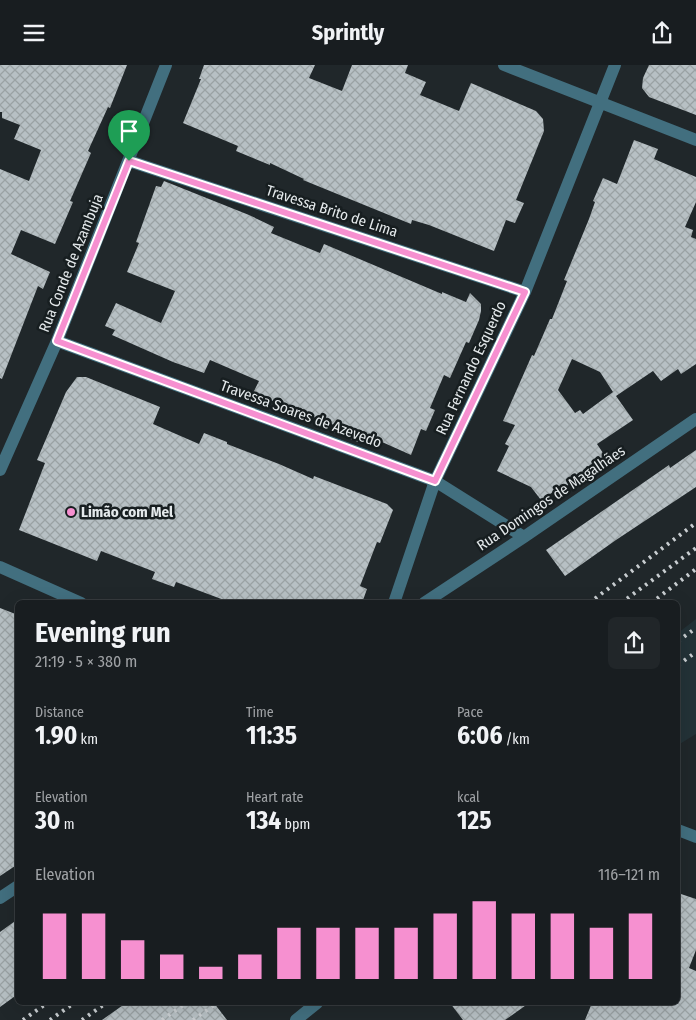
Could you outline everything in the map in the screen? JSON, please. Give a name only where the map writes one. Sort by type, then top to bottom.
[{"type":"street","name":"Rua Conde de Azambuja","points":[[0,470],[57,341],[166,65]]},
{"type":"street","points":[[504,65],[696,140]]},
{"type":"street","name":"Rua Fernando Esquerdo","points":[[395,600],[435,481],[525,292],[615,65]]},
{"type":"street","name":"Travessa Brito de Lima","points":[[129,161],[525,292]]},
{"type":"street","name":"Travessa Soares de Azevedo","points":[[57,341],[435,481],[524,537]]},
{"type":"street","name":"Rua Domingos de Magalhães","points":[[429,600],[696,419]]},
{"type":"street","points":[[0,567],[74,600]]},
{"type":"street","points":[[680,831],[696,837]]},
{"type":"street","points":[[0,898],[15,888]]},
{"type":"street","points":[[296,1020],[316,1005]]},
{"type":"street","points":[[308,1020],[318,1005]]},
{"type":"shaded area","points":[[696,619],[696,734],[680,744],[680,631]]},
{"type":"building","points":[[0,65],[127,65],[110,108],[108,107],[88,151],[91,153],[70,201],[73,202],[55,244],[21,230],[11,254],[50,272],[43,289],[38,286],[2,379],[0,378],[0,169],[29,181],[41,150],[14,139],[20,125],[2,118],[2,112],[0,112]]},
{"type":"building","points":[[204,65],[315,65],[309,78],[342,91],[352,65],[408,65],[405,73],[426,82],[420,95],[459,111],[471,83],[536,111],[543,119],[544,131],[516,200],[524,203],[515,223],[506,220],[494,251],[429,225],[412,220],[411,224],[303,180],[270,163],[270,165],[236,151],[238,146],[183,123],[201,79],[199,79]]},
{"type":"building","points":[[649,65],[696,65],[696,115],[649,97],[642,88],[643,78]]},
{"type":"building","points":[[634,140],[658,149],[654,159],[696,177],[696,202],[685,227],[693,230],[691,237],[696,239],[696,364],[681,374],[678,369],[661,381],[653,371],[616,396],[633,420],[597,444],[607,459],[558,492],[556,490],[541,500],[531,487],[497,471],[509,446],[505,444],[515,425],[503,421],[532,355],[534,356],[550,319],[552,319],[567,281],[564,280],[589,219],[595,202],[593,201],[603,178],[617,184]],"holes":[[[572,359],[600,372],[613,392],[583,414],[580,410],[575,413],[558,390]]]},
{"type":"building","points":[[164,181],[249,215],[274,227],[271,233],[320,253],[324,244],[442,294],[442,292],[466,302],[470,293],[481,304],[479,320],[469,343],[466,342],[450,378],[444,375],[430,408],[435,410],[426,431],[421,429],[411,455],[362,433],[358,442],[331,431],[334,425],[253,393],[259,381],[210,360],[204,373],[173,362],[112,335],[115,330],[105,326],[116,303],[161,323],[175,291],[127,272],[139,243],[136,242],[156,186],[161,187]]},
{"type":"building","points":[[77,377],[86,377],[160,407],[153,424],[199,444],[204,433],[313,479],[314,476],[387,504],[393,510],[380,543],[377,542],[360,586],[367,589],[363,600],[224,600],[176,582],[174,587],[152,579],[155,572],[101,551],[97,561],[19,530],[45,463],[37,460],[66,392]]},
{"type":"building","points":[[696,450],[696,487],[565,576],[546,550],[669,465],[670,468]]},
{"type":"building","points":[[0,608],[15,614],[15,866],[0,876]]},
{"type":"building","points":[[680,894],[696,899],[696,950],[689,968],[696,971],[696,1020],[585,1020],[591,1005],[680,1005]]},
{"type":"building","points":[[15,921],[15,996],[0,1007],[0,932]]},
{"type":"building","points":[[123,1005],[216,1005],[227,1020],[102,1020]]},
{"type":"building","points":[[452,1005],[526,1005],[505,1020],[463,1020]]},
{"type":"railway","points":[[593,600],[696,523]]},
{"type":"railway","points":[[625,600],[696,548]]},
{"type":"railway","points":[[655,600],[696,569]]},
{"type":"railway","points":[[680,640],[696,628]]},
{"type":"railway","points":[[680,664],[696,652]]},
{"type":"railway","points":[[23,1020],[44,1005]]},
{"type":"railway","points":[[50,1020],[71,1005]]},
{"type":"railway","points":[[82,1020],[103,1005]]},
{"type":"railway","points":[[162,1020],[183,1005]]},
{"type":"railway","points":[[193,1020],[214,1005]]},
{"type":"place","name":"Limão com Mel","points":[[71,512]]},
{"type":"route","points":[[129,161],[525,292],[435,481],[57,341],[129,161]]}]
